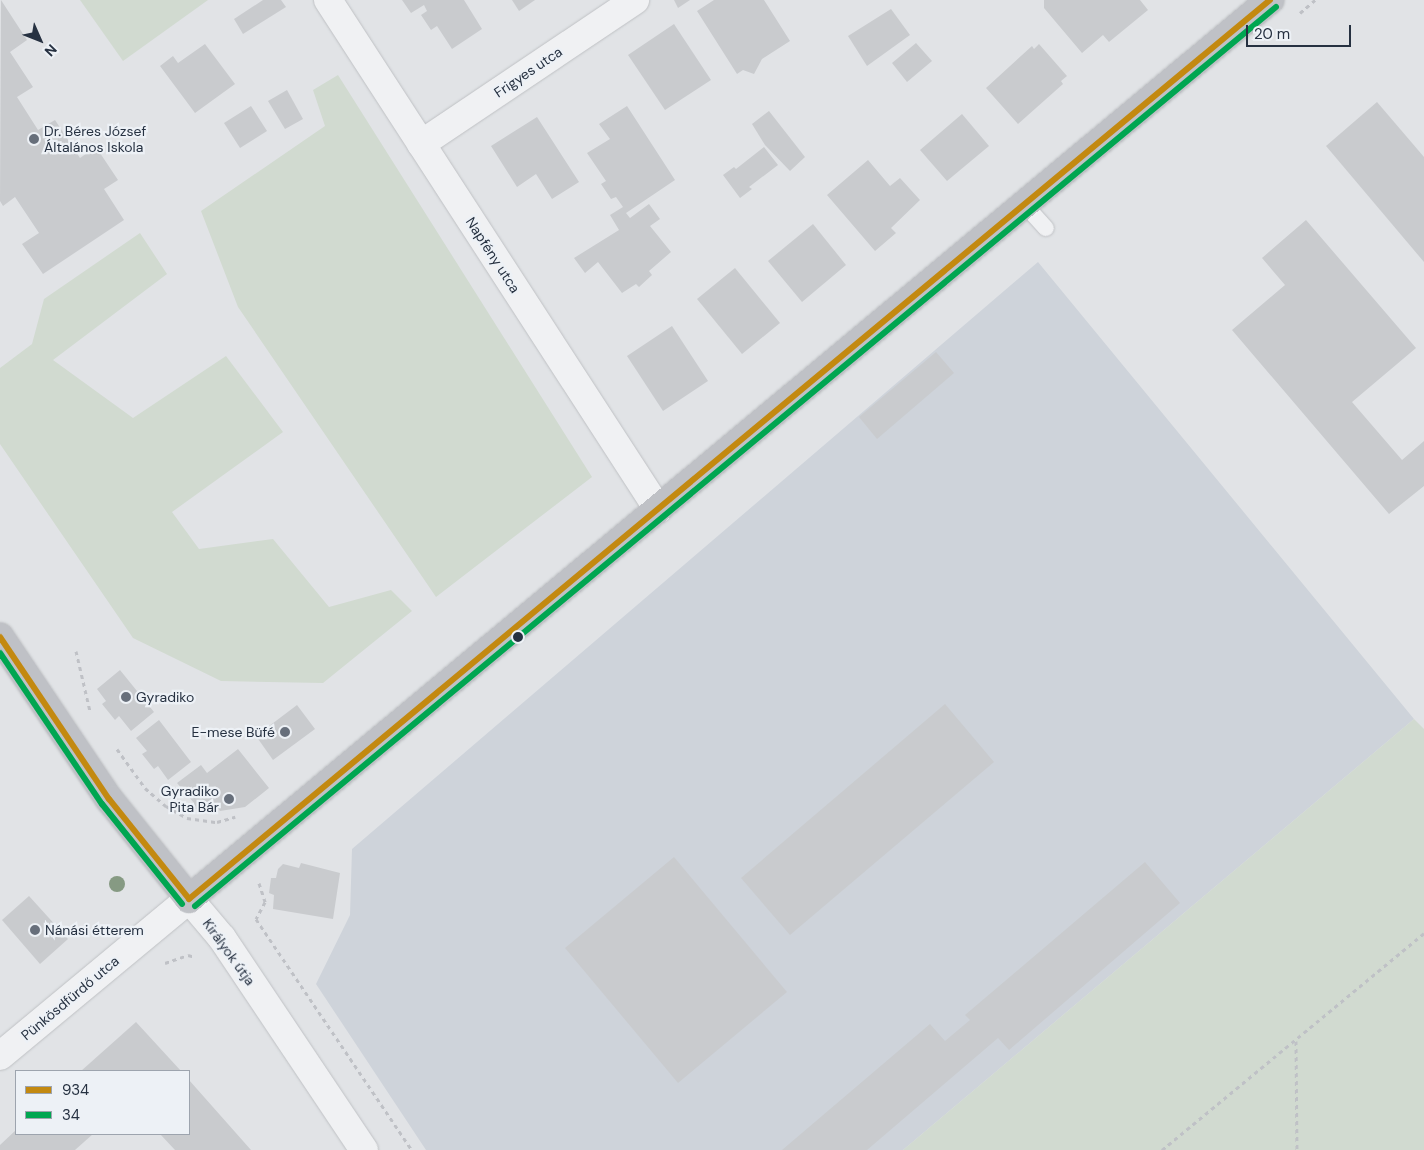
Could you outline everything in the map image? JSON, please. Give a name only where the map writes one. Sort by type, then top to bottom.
[{"type":"street","name":"Napfény utca","points":[[328,0],[658,509]]},
{"type":"street","name":"Frigyes utca","points":[[421,144],[635,0]]},
{"type":"street","name":"Pünkösdfürdő utca","points":[[0,1056],[1270,0]]},
{"type":"street","name":"Királyok útja","points":[[0,637],[109,798],[222,938],[364,1150]]},
{"type":"lane","points":[[1025,205],[1046,228]]},
{"type":"path","points":[[76,651],[91,713]]},
{"type":"path","points":[[113,743],[146,788],[166,806],[187,818],[216,822],[244,814]]},
{"type":"path","points":[[265,902],[256,919],[412,1150]]},
{"type":"path","points":[[1162,1150],[1296,1041],[1424,933]]},
{"type":"path","points":[[162,964],[188,955],[204,960]]},
{"type":"path","points":[[1296,1041],[1297,1150]]},
{"type":"shaded area","points":[[80,0],[208,0],[123,61]]},
{"type":"shaded area","points":[[338,75],[592,477],[436,597],[238,307],[201,211],[325,126],[313,90]]},
{"type":"shaded area","points":[[140,233],[167,274],[53,360],[133,418],[226,356],[283,432],[172,512],[199,549],[273,539],[329,607],[391,590],[412,611],[323,683],[221,681],[133,638],[0,444],[0,368],[32,344],[44,299]]},
{"type":"shaded area","points":[[1038,262],[1414,719],[903,1150],[426,1150],[316,984],[350,915],[352,849]]},
{"type":"shaded area","points":[[1414,719],[1424,729],[1424,1150],[903,1150]]},
{"type":"building","name":"Dr. Béres József Általános Iskola","points":[[1,0],[27,40],[10,52],[33,87],[17,97],[38,130],[55,120],[80,158],[96,147],[118,180],[104,189],[124,220],[43,274],[22,244],[39,233],[15,197],[3,206],[0,201]]},
{"type":"building","points":[[263,0],[281,0],[286,7],[243,34],[234,19]]},
{"type":"building","points":[[402,0],[464,0],[482,29],[452,49],[437,26],[431,30],[421,15],[427,11],[424,5],[411,13]]},
{"type":"building","points":[[512,0],[535,0],[519,11]]},
{"type":"building","points":[[674,0],[690,0],[678,8]]},
{"type":"building","points":[[714,0],[764,0],[790,41],[762,59],[754,74],[743,70],[737,74],[697,11]]},
{"type":"building","points":[[1044,0],[1140,0],[1148,10],[1109,42],[1103,35],[1082,53],[1044,8]]},
{"type":"building","points":[[891,9],[910,35],[867,66],[848,36]]},
{"type":"building","points":[[674,24],[711,80],[665,110],[628,55]]},
{"type":"building","points":[[916,43],[932,61],[907,82],[892,63]]},
{"type":"building","points":[[205,44],[235,84],[195,113],[160,66],[173,56],[178,63]]},
{"type":"building","points":[[1039,44],[1067,76],[1061,81],[1063,84],[1018,124],[986,88],[1032,46],[1034,49]]},
{"type":"building","points":[[287,90],[303,119],[285,129],[268,101]]},
{"type":"building","points":[[1377,102],[1424,157],[1424,262],[1326,146]]},
{"type":"building","points":[[251,106],[267,131],[240,148],[224,123]]},
{"type":"building","points":[[627,106],[675,180],[626,213],[630,218],[649,204],[660,219],[650,226],[671,252],[649,271],[652,275],[639,287],[636,284],[622,293],[598,262],[585,273],[574,258],[619,230],[610,215],[623,207],[616,197],[611,199],[601,184],[606,181],[587,153],[610,139],[599,124]]},
{"type":"building","points":[[769,111],[805,157],[790,171],[765,145],[752,124]]},
{"type":"building","points":[[962,114],[989,146],[947,181],[920,150]]},
{"type":"building","points":[[537,117],[579,182],[552,199],[536,174],[517,187],[491,146]]},
{"type":"building","points":[[764,147],[778,165],[749,187],[752,189],[740,198],[723,175],[734,167],[736,169]]},
{"type":"building","points":[[868,160],[890,186],[900,178],[920,200],[891,228],[896,233],[875,251],[827,195]]},
{"type":"building","points":[[1306,220],[1416,348],[1352,402],[1402,460],[1424,441],[1424,486],[1389,514],[1232,330],[1285,285],[1262,258]]},
{"type":"building","points":[[813,224],[846,265],[802,302],[768,261]]},
{"type":"building","points":[[735,268],[780,323],[742,354],[697,299]]},
{"type":"building","points":[[672,326],[708,381],[663,411],[627,356]]},
{"type":"building","points":[[936,352],[954,373],[877,439],[859,417]]},
{"type":"building","points":[[120,670],[154,712],[131,731],[119,716],[115,720],[102,704],[106,701],[97,689]]},
{"type":"building","points":[[945,704],[994,762],[790,935],[741,878]]},
{"type":"building","name":"E-mese Büfé","points":[[297,705],[315,729],[273,760],[256,736]]},
{"type":"building","points":[[159,720],[191,762],[168,780],[158,766],[154,769],[142,754],[147,751],[136,738]]},
{"type":"building","points":[[238,749],[269,788],[245,807],[220,811],[217,807],[216,811],[194,809],[194,803],[177,783],[201,765],[207,773]]},
{"type":"building","points":[[674,857],[787,992],[678,1083],[565,948]]},
{"type":"building","points":[[1145,862],[1180,903],[1009,1050],[998,1038],[867,1150],[782,1150],[930,1024],[945,1041],[970,1020],[965,1015]]},
{"type":"building","points":[[301,863],[340,873],[333,919],[273,909],[274,895],[269,893],[271,878],[276,878],[278,869],[283,864],[299,868]]},
{"type":"building","name":"Nánási étterem","points":[[29,896],[68,939],[40,964],[2,920]]},
{"type":"building","points":[[136,1022],[180,1070],[82,1070]]},
{"type":"building","points":[[190,1081],[251,1150],[175,1150],[161,1135],[190,1135]]},
{"type":"building","points":[[15,1131],[15,1135],[92,1135],[75,1150],[0,1150],[0,1145]]},
{"type":"transit line","name":"934","points":[[189,899],[1270,0]]},
{"type":"transit line","name":"34","points":[[195,906],[1276,7]]},
{"type":"transit line","name":"934","points":[[0,637],[109,799],[189,899]]},
{"type":"transit line","name":"34","points":[[0,653],[102,804],[182,904]]},
{"type":"place","name":"Dr. Béres József Általános Iskola","points":[[34,139]]},
{"type":"place","name":"Gyradiko","points":[[126,697]]},
{"type":"place","name":"E-mese Büfé","points":[[285,732]]},
{"type":"place","name":"Gyradiko Pita Bár","points":[[229,799]]},
{"type":"place","name":"Nánási étterem","points":[[35,930]]}]
